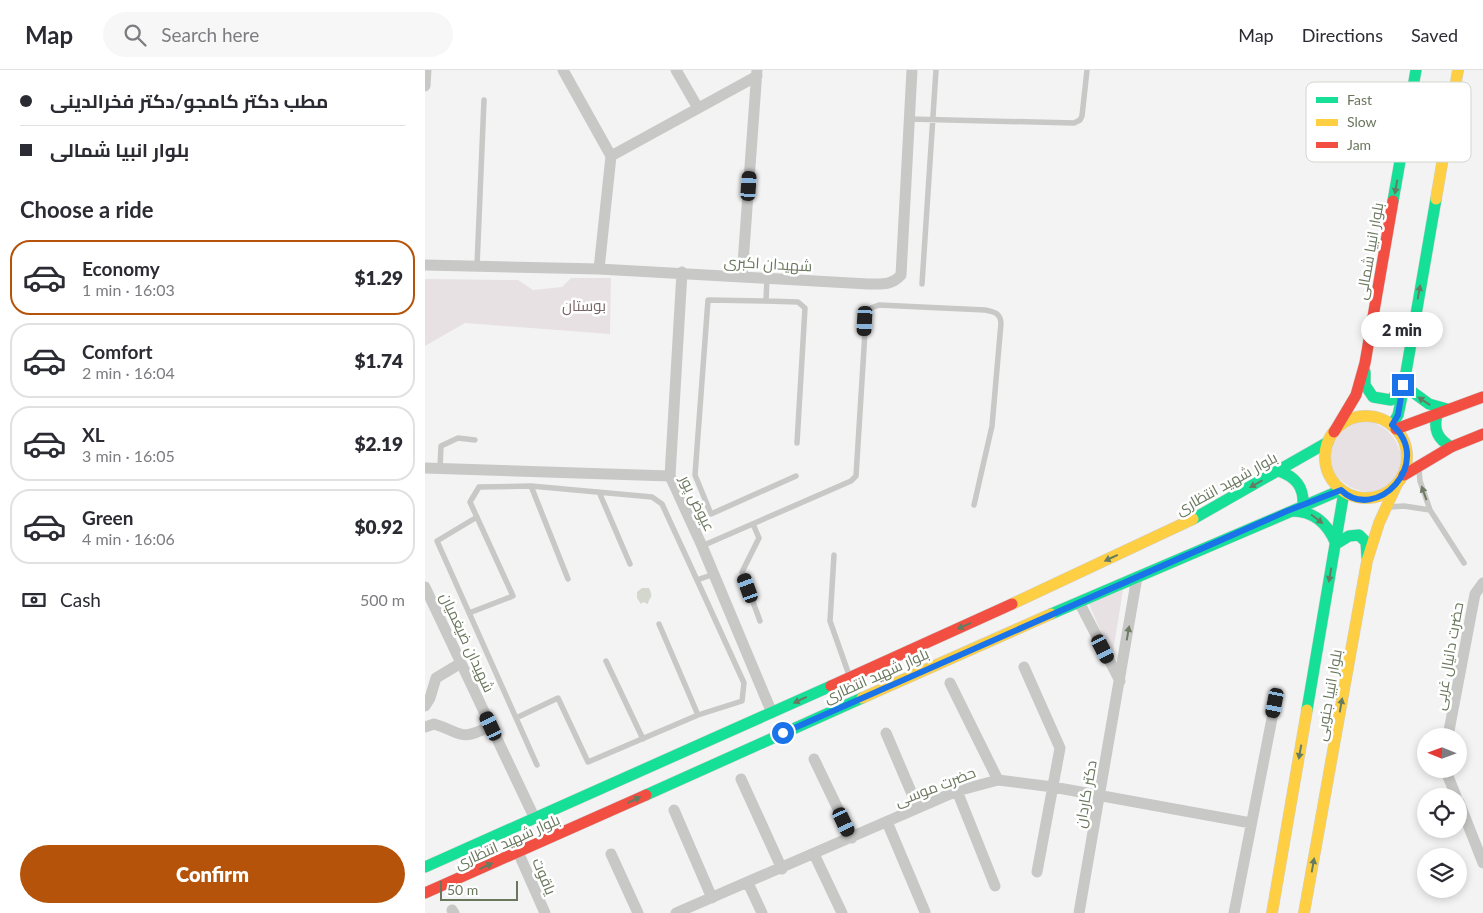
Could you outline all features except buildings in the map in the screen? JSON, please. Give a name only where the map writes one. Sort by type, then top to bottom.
[{"type":"street","points":[[425,86],[426,70]]},
{"type":"street","points":[[563,70],[611,156],[599,269]]},
{"type":"street","points":[[676,70],[698,108]]},
{"type":"street","name":"شهیدان اکبری","points":[[425,265],[682,272],[742,277],[888,284],[901,275],[912,70]]},
{"type":"street","points":[[611,156],[757,73]]},
{"type":"street","points":[[742,277],[757,73]]},
{"type":"street","name":"بلوار انبیا شمالی","points":[[1331,437],[1356,396],[1365,363],[1400,162]]},
{"type":"street","points":[[1394,427],[1398,415],[1442,162]]},
{"type":"street","points":[[670,476],[682,272]]},
{"type":"street","points":[[1365,363],[1365,385],[1373,397],[1391,400],[1397,395],[1403,385]]},
{"type":"street","points":[[1403,385],[1423,402],[1435,408],[1447,409]]},
{"type":"street","points":[[1394,427],[1437,415],[1447,409],[1483,397]]},
{"type":"street","points":[[1437,415],[1435,421],[1436,434],[1445,444],[1451,446]]},
{"type":"street","points":[[1404,475],[1408,458],[1404,440],[1394,427],[1382,419],[1369,416],[1356,417],[1344,422],[1331,437],[1325,454],[1331,478],[1342,491],[1361,498],[1374,498],[1386,494],[1404,475],[1451,446],[1483,434]]},
{"type":"street","name":"بلوار شهید انتظاری","points":[[425,893],[518,852],[1020,614],[1279,471],[1331,437]]},
{"type":"street","name":"عیوض پور","points":[[425,468],[670,476],[702,546],[772,713]]},
{"type":"street","points":[[1279,471],[1293,476],[1301,485],[1304,495],[1303,505]]},
{"type":"street","name":"بلوار انبیا جنوبی","points":[[1304,913],[1367,561],[1385,507],[1395,486]]},
{"type":"street","name":"بلوار شهید انتظاری","points":[[425,867],[850,677],[1020,614],[1079,602],[1287,511],[1342,491]]},
{"type":"street","name":"بلوار انبیا جنوبی","points":[[1272,913],[1336,544],[1342,491]]},
{"type":"street","points":[[1287,511],[1307,511],[1318,518],[1333,534],[1336,544],[1347,536],[1360,535],[1368,542],[1367,561]]},
{"type":"street","name":"دکتر کاردان","points":[[1079,913],[1137,577]]},
{"type":"street","name":"حضرت دانیال غربی","points":[[1450,728],[1475,594],[1483,583]]},
{"type":"street","name":"شهیدان ضیغمیان","points":[[425,587],[535,819]]},
{"type":"street","points":[[1079,602],[1120,681]]},
{"type":"street","points":[[425,706],[430,698],[436,678],[461,663]]},
{"type":"street","points":[[1024,667],[1060,748],[1037,872]]},
{"type":"street","points":[[950,683],[998,780]]},
{"type":"street","points":[[1234,913],[1275,703]]},
{"type":"street","points":[[425,727],[434,724],[453,733],[469,735],[491,726]]},
{"type":"street","points":[[886,734],[918,808]]},
{"type":"street","points":[[814,759],[852,838]]},
{"type":"street","points":[[741,779],[782,869]]},
{"type":"street","name":"حضرت موسی","points":[[676,913],[782,869],[957,791],[998,780],[1053,787],[1251,822]]},
{"type":"street","points":[[957,791],[995,886]]},
{"type":"street","points":[[674,810],[712,898]]},
{"type":"street","points":[[1467,816],[1478,836],[1483,863]]},
{"type":"street","points":[[887,822],[925,912]]},
{"type":"street","name":"یاقوت","points":[[518,852],[545,913]]},
{"type":"street","points":[[611,854],[638,913]]},
{"type":"street","points":[[814,854],[842,913]]},
{"type":"street","points":[[748,883],[762,913]]},
{"type":"lane","points":[[922,284],[936,70]]},
{"type":"lane","points":[[909,119],[1067,123],[1078,121],[1082,116],[1087,70]]},
{"type":"lane","points":[[477,266],[483,100]]},
{"type":"lane","points":[[766,302],[767,278]]},
{"type":"lane","points":[[796,476],[711,514],[695,475],[708,300],[798,302],[805,308],[797,443]]},
{"type":"lane","points":[[702,546],[851,481],[856,476],[866,316],[871,308],[879,305],[985,310],[999,315],[1001,323],[992,426],[974,505]]},
{"type":"lane","points":[[440,468],[441,446],[458,438],[475,440]]},
{"type":"lane","points":[[1419,466],[1420,481],[1430,510],[1464,563]]},
{"type":"lane","points":[[531,486],[568,579]]},
{"type":"lane","points":[[469,613],[513,596],[470,502],[479,487],[531,486],[652,497],[662,504],[744,683],[741,701],[699,715],[588,762],[558,698],[516,718]]},
{"type":"lane","points":[[599,492],[630,564]]},
{"type":"lane","points":[[1385,507],[1403,506],[1430,510]]},
{"type":"lane","points":[[477,517],[437,542],[537,765]]},
{"type":"lane","points":[[753,524],[759,538],[742,572],[760,621]]},
{"type":"lane","points":[[834,555],[830,621],[850,677]]},
{"type":"lane","points":[[697,580],[713,574]]},
{"type":"lane","points":[[659,624],[699,715]]},
{"type":"lane","points":[[606,661],[643,738]]},
{"type":"green space","name":"بوستان","points":[[571,278],[611,278],[610,334],[465,323],[425,346],[425,279],[518,280],[533,290],[562,287]]},
{"type":"green space","points":[[1356,417],[1377,424],[1389,432],[1398,445],[1406,465],[1396,486],[1386,494],[1366,492],[1352,488],[1326,466],[1328,447],[1332,436]]},
{"type":"green space","points":[[1123,590],[1112,658],[1089,604]]},
{"type":"shaded area","points":[[642,588],[649,588],[651,596],[648,604],[643,602],[641,604],[637,598],[637,592]]},
{"type":"traffic: fast","points":[[1414,82],[1416,70]]},
{"type":"traffic: fast","points":[[1393,201],[1400,162]]},
{"type":"traffic: fast","points":[[1392,425],[1398,415],[1401,401],[1436,199]]},
{"type":"traffic: fast","points":[[1365,372],[1365,385],[1373,397],[1391,400],[1403,385],[1429,404],[1447,409]]},
{"type":"traffic: fast","points":[[1437,415],[1436,430],[1443,441],[1451,447]]},
{"type":"traffic: fast","points":[[1193,519],[1328,442]]},
{"type":"traffic: fast","points":[[1279,471],[1290,476],[1298,484],[1302,493],[1303,505]]},
{"type":"traffic: fast","points":[[1051,614],[1341,490]]},
{"type":"traffic: fast","points":[[1307,710],[1344,492]]},
{"type":"traffic: fast","points":[[1292,511],[1307,513],[1319,520],[1329,530],[1336,544],[1349,536],[1359,535],[1366,542],[1367,557]]},
{"type":"traffic: fast","points":[[425,867],[831,686]]},
{"type":"traffic: fast","points":[[646,795],[862,698]]},
{"type":"traffic: slow","points":[[1456,82],[1458,70]]},
{"type":"traffic: slow","points":[[1436,199],[1442,162]]},
{"type":"traffic: slow","points":[[1366,416],[1382,419],[1395,428],[1404,441],[1407,457],[1404,473],[1395,486],[1382,495],[1366,498],[1350,495],[1337,486],[1328,473],[1325,457],[1328,441],[1337,428],[1350,419],[1366,416]]},
{"type":"traffic: slow","points":[[1304,913],[1367,561],[1379,523],[1396,486]]},
{"type":"traffic: slow","points":[[1012,604],[1193,519]]},
{"type":"traffic: slow","points":[[862,698],[1051,614]]},
{"type":"traffic: slow","points":[[1272,913],[1307,710]]},
{"type":"traffic: jam","points":[[1334,432],[1356,395],[1365,363],[1393,201]]},
{"type":"traffic: jam","points":[[1396,429],[1483,397]]},
{"type":"traffic: jam","points":[[1404,475],[1451,447],[1483,434]]},
{"type":"traffic: jam","points":[[831,686],[1012,604]]},
{"type":"traffic: jam","points":[[425,893],[646,795]]},
{"type":"route","points":[[783,733],[1287,511],[1341,490],[1361,498],[1374,498],[1386,494],[1404,475],[1408,458],[1404,440],[1392,425],[1398,415],[1403,385]]}]
